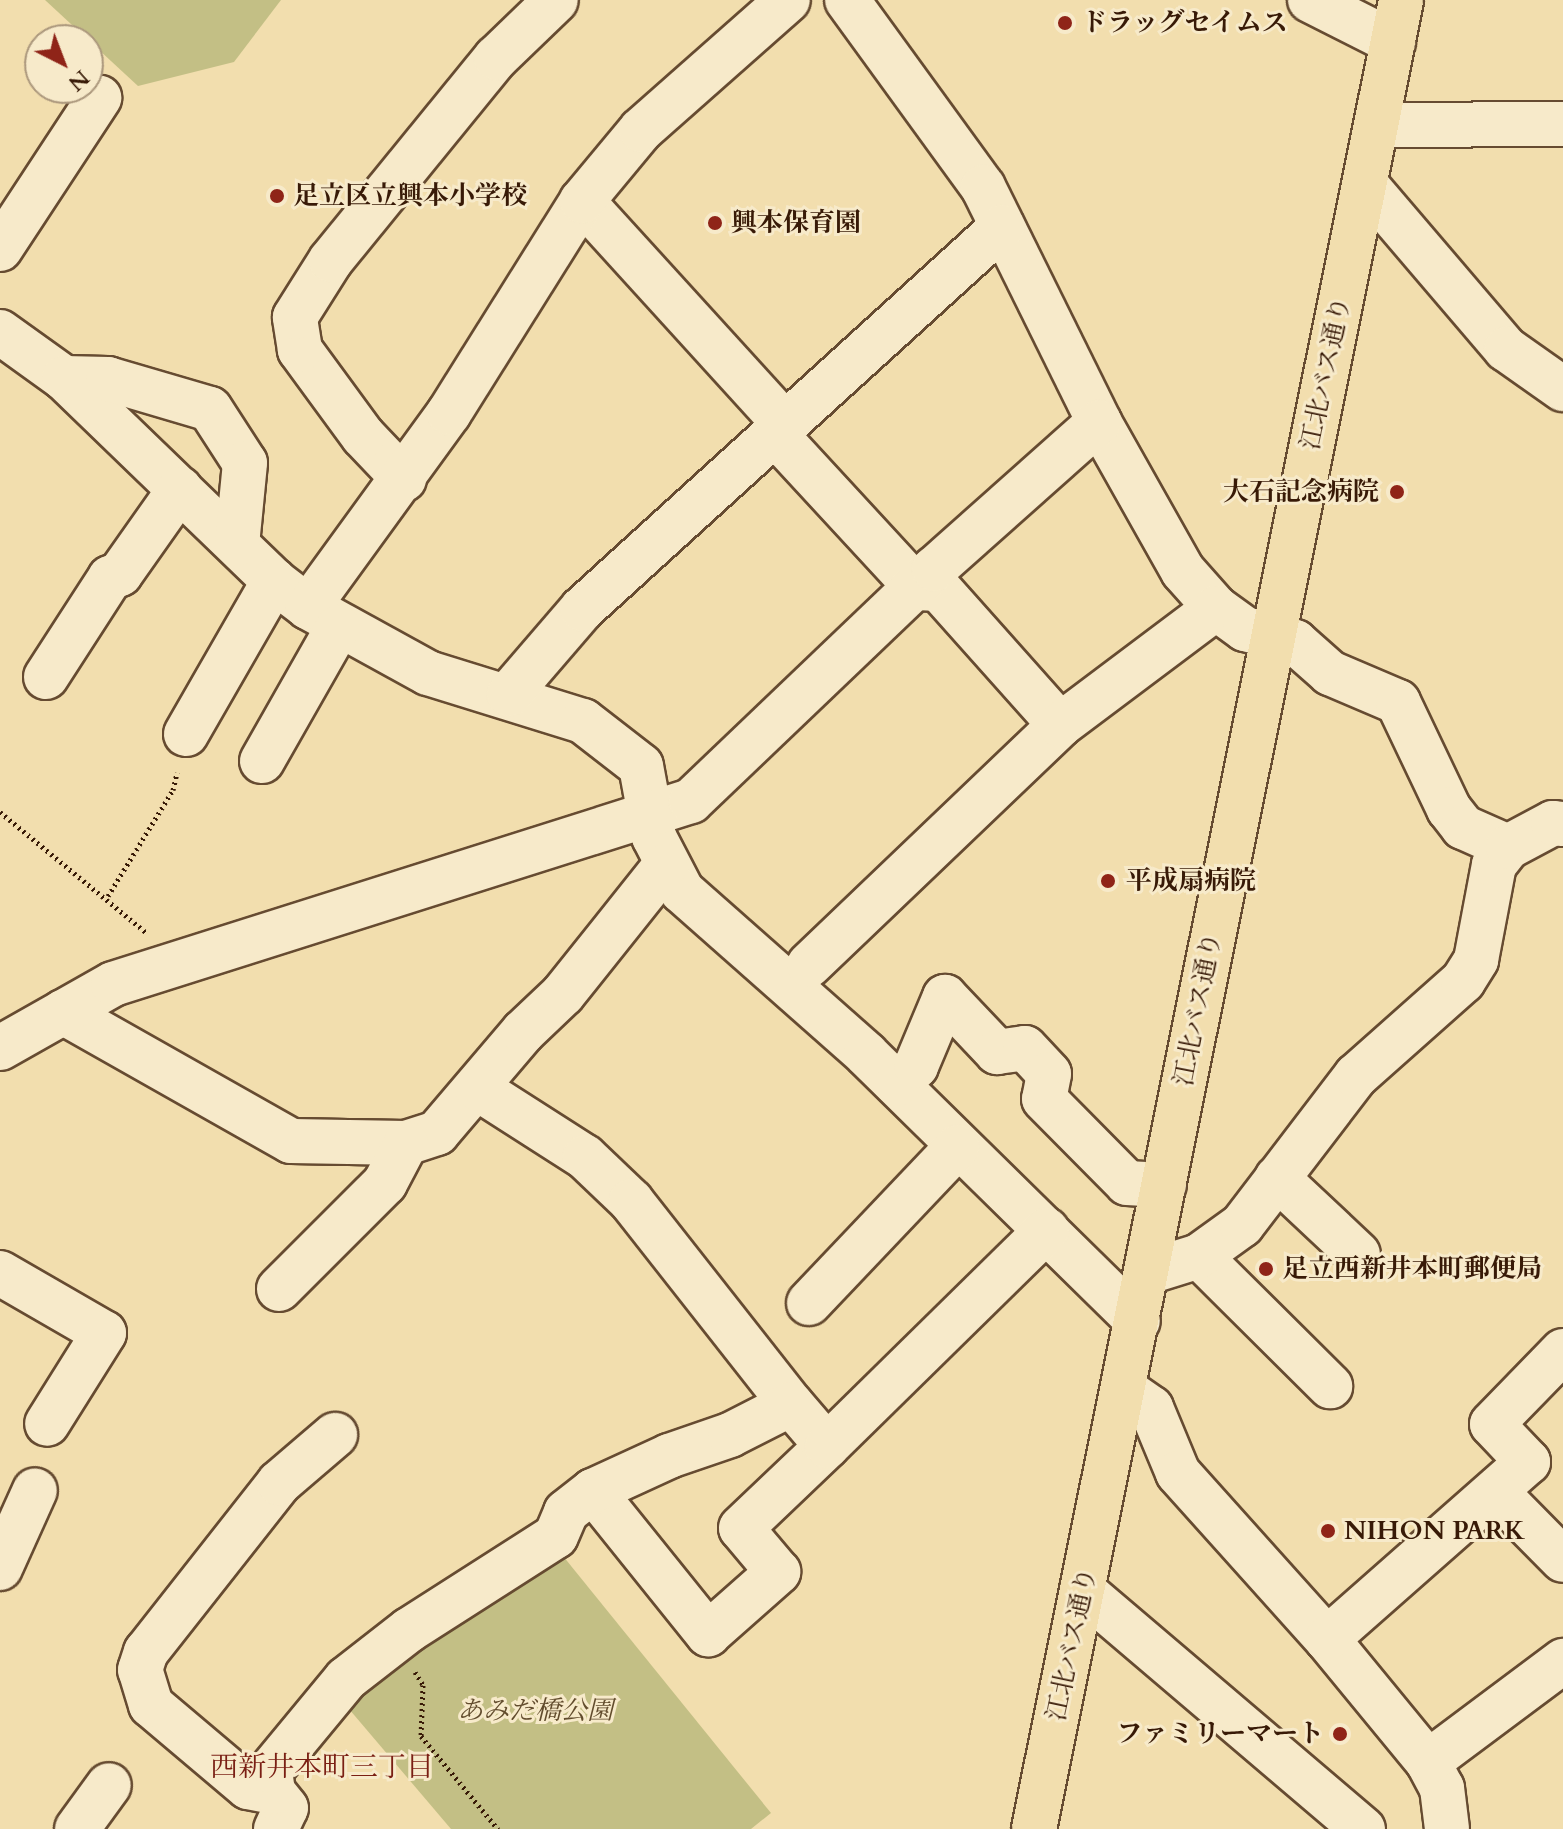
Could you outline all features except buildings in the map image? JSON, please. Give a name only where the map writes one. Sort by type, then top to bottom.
[{"type":"main road","name":"江北バス通り","points":[[1034,1829],[1125,1390],[1270,636],[1378,125],[1401,0]]},
{"type":"street","points":[[404,479],[363,436],[300,350],[295,317],[331,260],[496,58],[556,0]]},
{"type":"street","points":[[262,761],[323,617],[404,479],[582,201],[641,130],[788,0]]},
{"type":"street","points":[[847,0],[983,187],[1099,422],[1183,571],[1216,608],[1245,629],[1295,642],[1330,673],[1398,702],[1449,809],[1463,827],[1508,847]]},
{"type":"street","points":[[1310,0],[1393,42]]},
{"type":"street","points":[[0,249],[95,104]]},
{"type":"street","points":[[1378,125],[1563,124]]},
{"type":"street","points":[[1365,184],[1506,349],[1563,389]]},
{"type":"street","points":[[582,201],[917,588],[939,589],[1060,725]]},
{"type":"street","points":[[509,694],[582,609],[1002,227]]},
{"type":"street","points":[[0,332],[64,378],[274,581],[323,617],[428,673],[509,694],[583,721],[641,766],[665,866],[682,891],[897,1084],[957,1147],[1047,1230],[1138,1321]]},
{"type":"street","points":[[64,378],[108,379],[210,409],[245,463],[237,544]]},
{"type":"street","points":[[0,1048],[113,984],[650,811],[691,801],[1099,422]]},
{"type":"street","points":[[46,677],[110,578],[120,574],[180,489]]},
{"type":"street","points":[[186,734],[274,581]]},
{"type":"street","points":[[809,965],[1060,725],[1216,608]]},
{"type":"street","points":[[1148,1272],[1199,1256],[1242,1225],[1356,1076],[1463,981],[1476,960],[1494,865],[1508,847],[1553,823],[1563,824]]},
{"type":"street","points":[[63,1012],[291,1141],[406,1143],[437,1133],[523,1032],[563,994],[665,866]]},
{"type":"street","points":[[897,1084],[916,1066],[945,997],[997,1052],[1025,1048],[1049,1074],[1044,1099],[1127,1183],[1164,1185]]},
{"type":"street","points":[[477,1088],[585,1157],[631,1201],[827,1446]]},
{"type":"street","points":[[279,1289],[385,1183],[406,1143]]},
{"type":"street","points":[[809,1303],[957,1147]]},
{"type":"street","points":[[1277,1178],[1358,1254]]},
{"type":"street","points":[[593,1491],[708,1634],[778,1572],[741,1528],[1047,1230]]},
{"type":"street","points":[[1199,1256],[1330,1386]]},
{"type":"street","points":[[0,1273],[104,1333],[47,1424]]},
{"type":"street","points":[[1327,1639],[1528,1462],[1492,1424],[1563,1351]]},
{"type":"street","points":[[1125,1390],[1151,1408],[1178,1473],[1327,1639],[1428,1762],[1442,1788],[1447,1829]]},
{"type":"street","points":[[275,1811],[270,1771],[346,1679],[409,1630],[556,1536],[566,1512],[593,1491],[791,1404]]},
{"type":"street","points":[[275,1811],[151,1705],[140,1670],[146,1652],[279,1483],[335,1435]]},
{"type":"street","points":[[0,1568],[35,1490]]},
{"type":"street","points":[[1496,1492],[1561,1553]]},
{"type":"street","points":[[1082,1590],[1363,1829]]},
{"type":"street","points":[[1428,1762],[1563,1661]]},
{"type":"street","points":[[77,1829],[109,1785]]},
{"type":"path","points":[[108,896],[173,790],[186,734]]},
{"type":"path","points":[[0,812],[108,896],[180,963]]},
{"type":"path","points":[[409,1663],[423,1685],[421,1736],[498,1829]]},
{"type":"green space","points":[[45,0],[281,0],[234,62],[138,86],[104,55],[104,24],[71,24]]},
{"type":"green space","name":"あみだ橋公園","points":[[563,1556],[771,1813],[751,1829],[451,1829],[349,1709],[375,1679],[508,1585]]},
{"type":"place","name":"ドラッグセイムス","points":[[1065,23]]},
{"type":"place","name":"足立区立興本小学校","points":[[277,196]]},
{"type":"place","name":"興本保育園","points":[[715,223]]},
{"type":"place","name":"大石記念病院","points":[[1397,492]]},
{"type":"place","name":"平成扇病院","points":[[1108,881]]},
{"type":"place","name":"足立西新井本町郵便局","points":[[1266,1269]]},
{"type":"place","name":"NIHON PARK","points":[[1328,1531]]},
{"type":"place","name":"ファミリーマート","points":[[1340,1734]]},
{"type":"district","name":"西新井本町三丁目","points":[[322,1767]]}]
